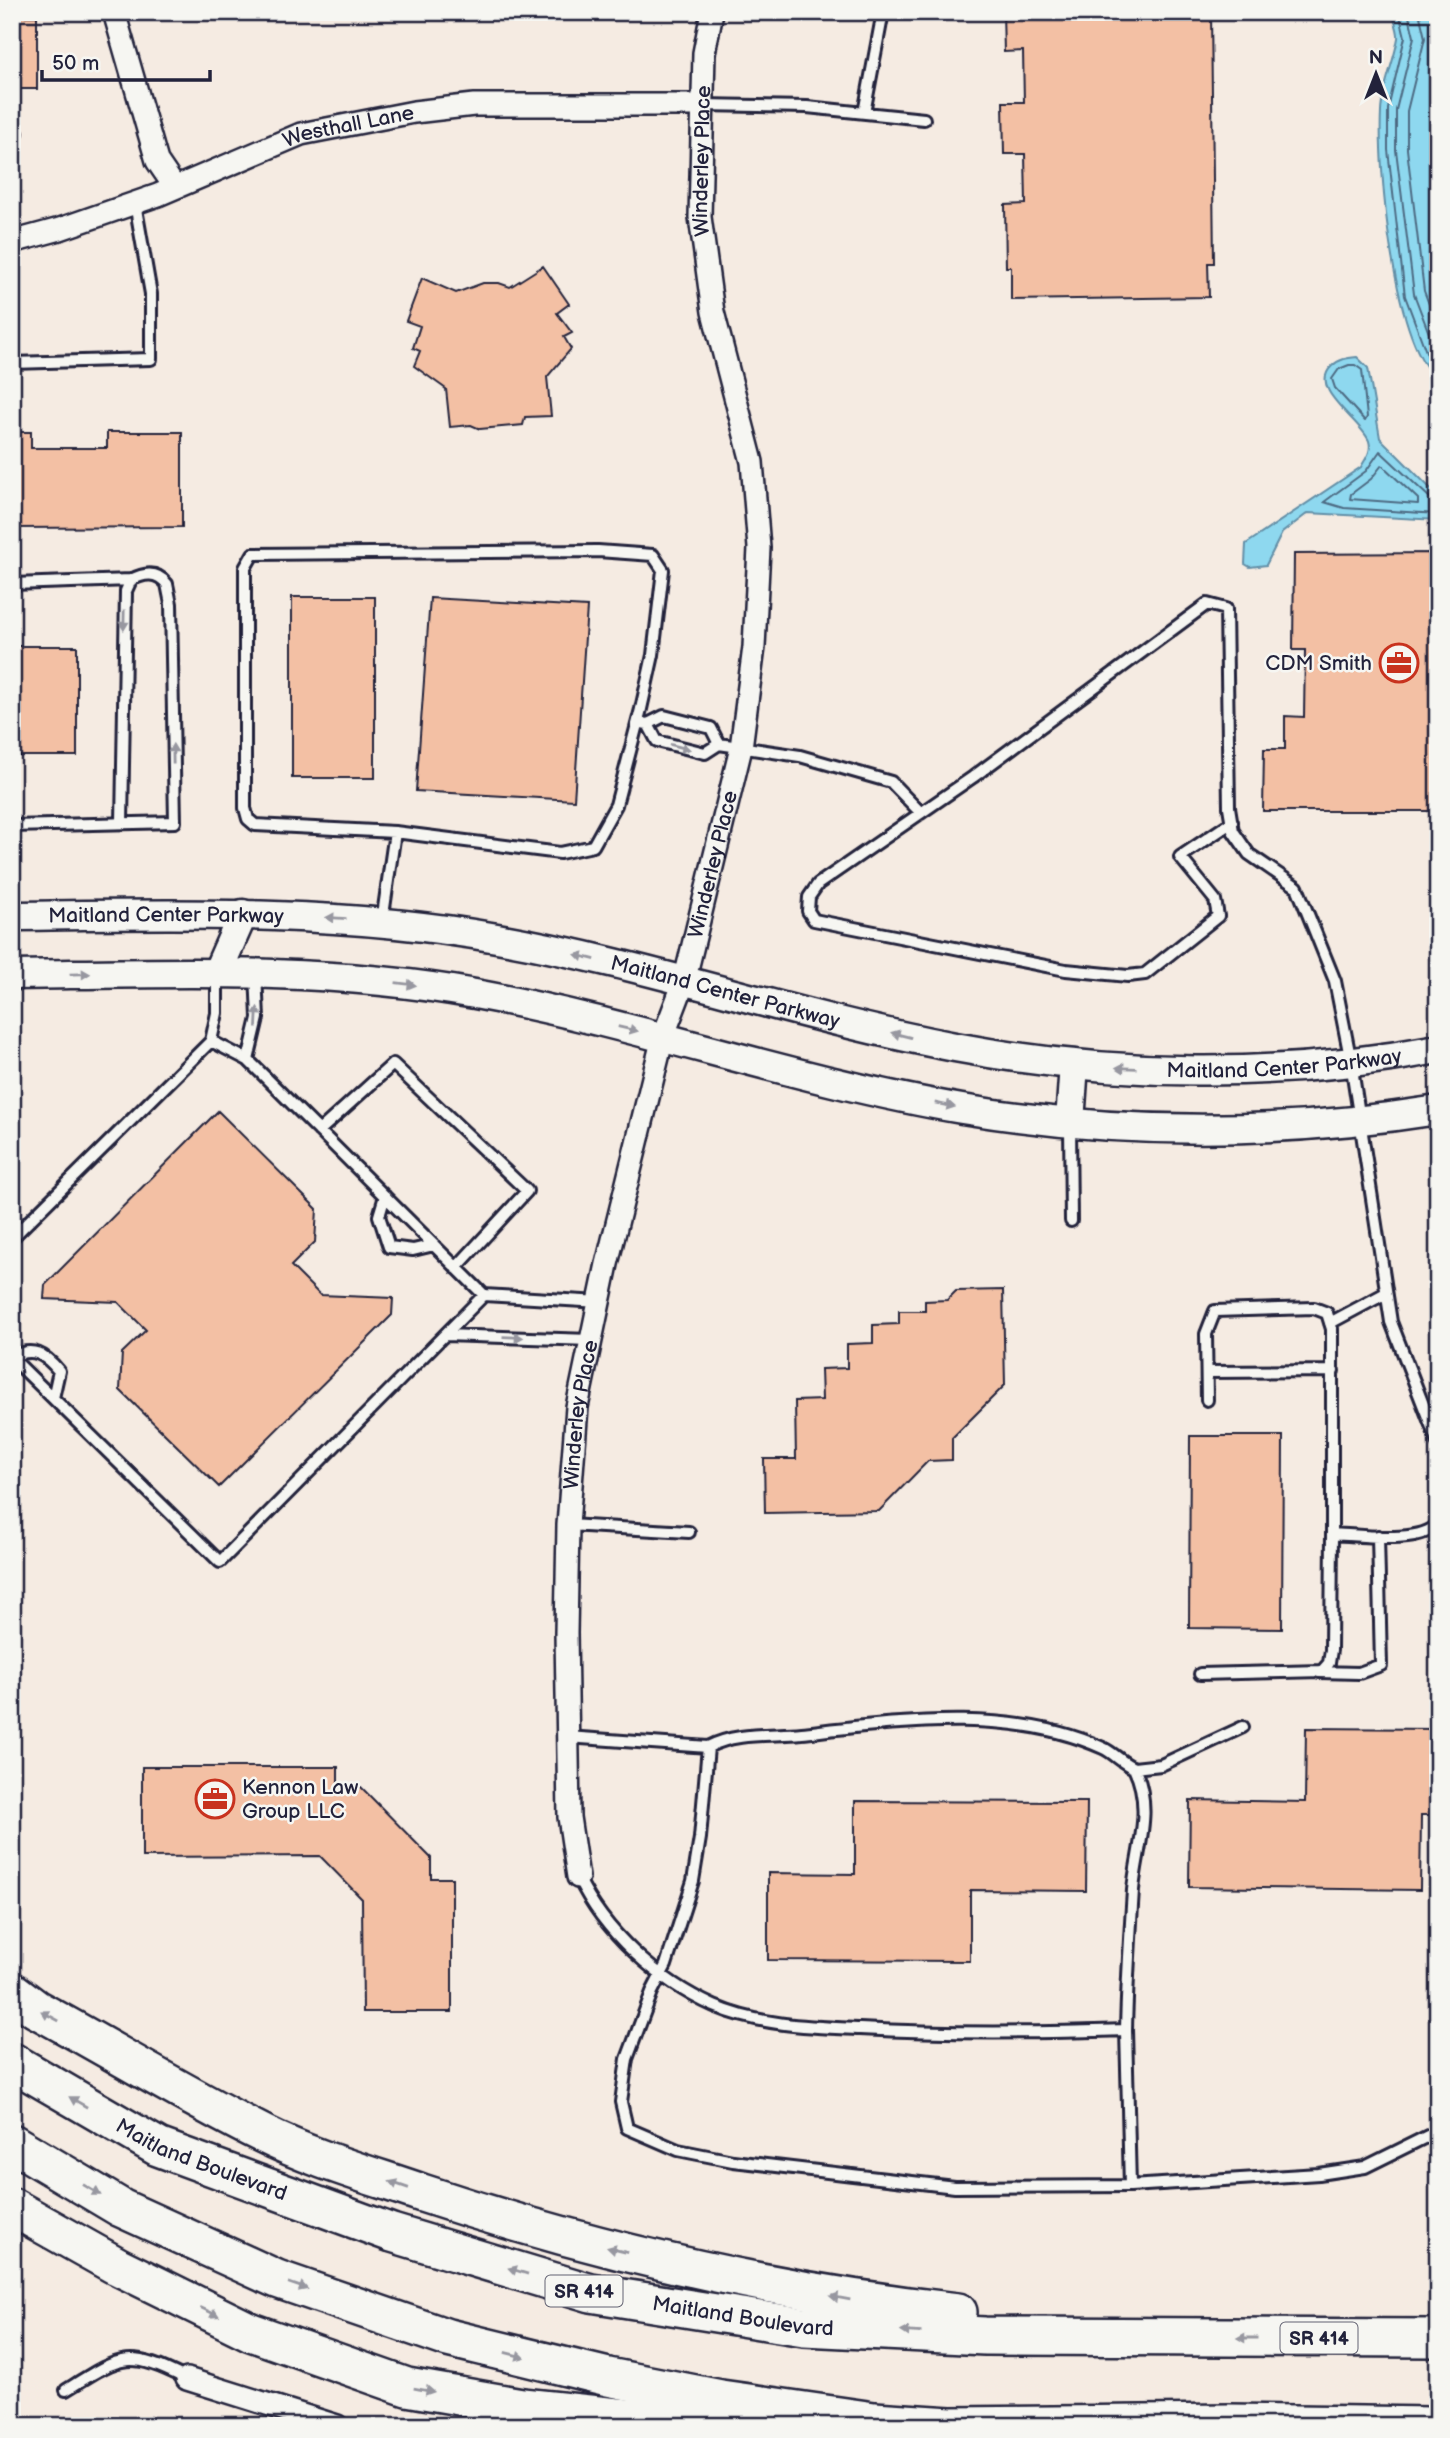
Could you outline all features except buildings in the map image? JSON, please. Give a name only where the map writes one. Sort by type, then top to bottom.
[{"type":"highway","points":[[12,1991],[36,2009],[265,2135],[373,2176],[584,2242],[733,2278],[853,2300],[1200,2339]]},
{"type":"highway","name":"Maitland Boulevard","points":[[12,2062],[158,2147],[392,2233],[592,2293],[804,2327],[985,2336],[1438,2338]]},
{"type":"highway","points":[[12,2143],[121,2208],[278,2279],[448,2339],[621,2380],[721,2399],[874,2421]]},
{"type":"highway","points":[[12,2207],[117,2266],[251,2332],[407,2387],[522,2407],[646,2420],[874,2421],[951,2426],[1230,2423],[1432,2426]]},
{"type":"street","points":[[114,12],[158,161],[174,186]]},
{"type":"street","name":"Winderley Place","points":[[578,1877],[569,1817],[567,1737],[568,1525],[577,1407],[663,1037],[684,982],[730,746],[754,647],[759,548],[752,462],[713,312],[700,217],[704,53],[712,12]]},
{"type":"street","name":"Westhall Lane","points":[[12,242],[60,229],[135,203],[301,135],[414,112],[474,105],[702,105]]},
{"type":"street","points":[[217,973],[243,914]]},
{"type":"street","points":[[243,914],[256,973]]},
{"type":"street","name":"Maitland Center Parkway","points":[[12,916],[243,914],[382,922],[539,946],[956,1047],[1074,1064],[1229,1069],[1351,1062],[1438,1049]]},
{"type":"street","points":[[12,975],[256,973],[424,986],[534,1006],[961,1109],[1070,1122],[1222,1130],[1359,1121],[1438,1110]]},
{"type":"street","points":[[1070,1122],[1074,1064]]},
{"type":"street","points":[[187,2379],[337,2426]]},
{"type":"lane","points":[[864,113],[883,12]]},
{"type":"lane","points":[[702,105],[807,107],[923,119]]},
{"type":"lane","points":[[12,363],[152,359],[152,294],[135,203]]},
{"type":"lane","points":[[598,551],[653,555],[663,570],[643,723],[616,806],[593,846],[561,853],[395,832],[255,825],[248,819],[245,808],[246,568],[253,554],[598,551]]},
{"type":"lane","points":[[12,584],[131,580],[143,575],[155,575],[167,584],[175,822],[12,826]]},
{"type":"lane","points":[[122,823],[124,609],[131,580]]},
{"type":"lane","points":[[1232,822],[1180,857],[1215,900],[1218,916],[1144,974],[1128,976],[1066,970],[814,920],[808,911],[809,897],[818,884],[973,778],[1207,604],[1226,609],[1233,831],[1249,855],[1297,887],[1335,981],[1351,1062],[1391,1322],[1438,1443]]},
{"type":"lane","points":[[643,723],[664,716],[711,728],[730,746]]},
{"type":"lane","points":[[643,723],[657,741],[705,753],[730,746],[800,756],[891,782],[921,813]]},
{"type":"lane","points":[[382,922],[395,832]]},
{"type":"lane","points":[[12,1238],[211,1041],[217,1013],[217,973]]},
{"type":"lane","points":[[248,1060],[258,1018],[256,973]]},
{"type":"lane","points":[[211,1041],[248,1060],[484,1295],[600,1302]]},
{"type":"lane","points":[[319,1131],[393,1064],[527,1191],[456,1268]]},
{"type":"lane","points":[[1070,1122],[1071,1221]]},
{"type":"lane","points":[[385,1196],[379,1216],[389,1247],[413,1250],[434,1245]]},
{"type":"lane","points":[[1330,1323],[1386,1293]]},
{"type":"lane","points":[[53,1398],[60,1371],[45,1354],[24,1350],[12,1357],[53,1398],[220,1562],[484,1295]]},
{"type":"lane","points":[[1206,1400],[1206,1334],[1215,1311],[1314,1308],[1327,1313],[1333,1371],[1331,1650],[1329,1663],[1318,1672]]},
{"type":"lane","points":[[445,1335],[592,1340]]},
{"type":"lane","points":[[1206,1372],[1333,1371]]},
{"type":"lane","points":[[1332,1534],[1413,1536],[1434,1529],[1438,1523]]},
{"type":"lane","points":[[568,1525],[689,1532]]},
{"type":"lane","points":[[1200,1674],[1359,1674],[1381,1665],[1378,1536]]},
{"type":"lane","points":[[567,1737],[708,1747],[721,1740],[746,1736],[898,1723],[960,1721],[1011,1724],[1071,1736],[1106,1749],[1134,1768],[1144,1796],[1144,1823],[1134,1885],[1126,2030],[1130,2186]]},
{"type":"lane","points":[[1134,1768],[1161,1765],[1243,1727]]},
{"type":"lane","points":[[708,1747],[700,1838],[693,1881],[661,1975],[627,2059],[621,2102],[627,2128],[678,2150],[781,2168],[955,2187],[1130,2186],[1319,2174],[1366,2167],[1438,2131]]},
{"type":"lane","points":[[578,1877],[592,1905],[661,1975],[715,2006],[772,2023],[916,2032],[1126,2030]]},
{"type":"lane","points":[[66,2390],[103,2367],[130,2359],[152,2361],[187,2379]]},
{"type":"water","points":[[1392,12],[1438,12],[1438,380],[1423,360],[1410,331],[1399,294],[1386,213],[1381,112],[1398,38]]},
{"type":"water","points":[[1357,357],[1368,368],[1380,438],[1438,496],[1438,520],[1308,513],[1282,533],[1266,565],[1250,567],[1245,564],[1246,544],[1361,467],[1367,457],[1369,441],[1338,404],[1326,384],[1326,375],[1332,366],[1343,359]]},
{"type":"place","name":"CDM Smith","points":[[1399,663]]},
{"type":"place","name":"Kennon Law Group LLC","points":[[215,1799]]}]
